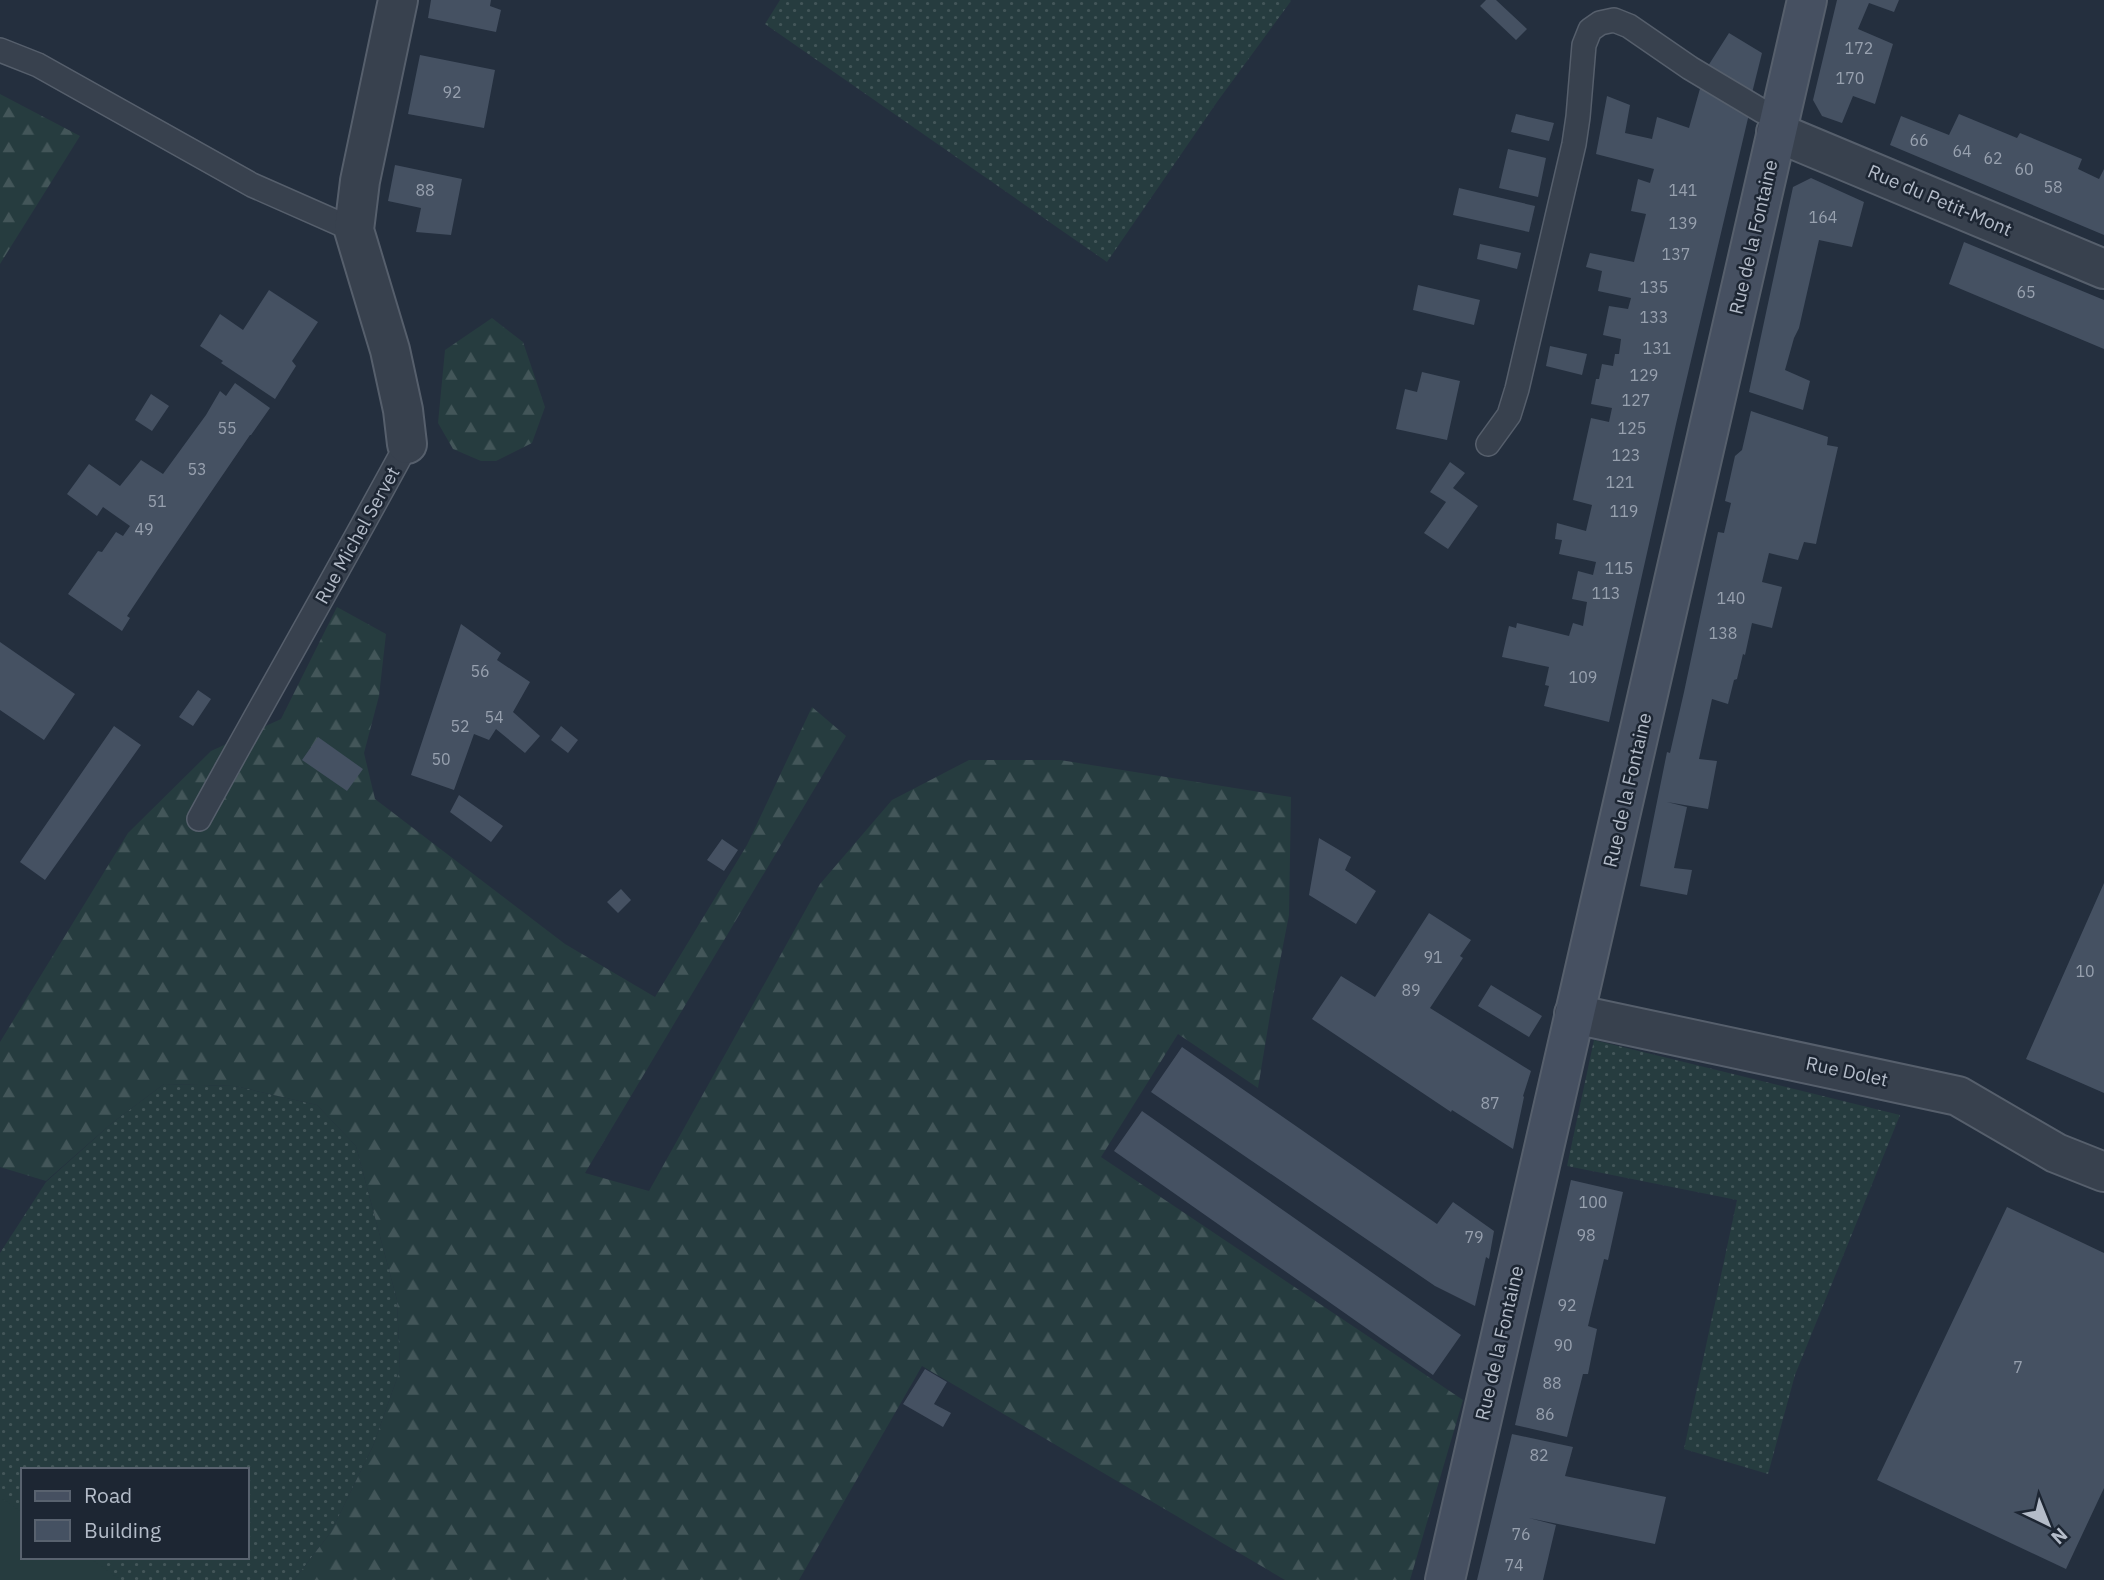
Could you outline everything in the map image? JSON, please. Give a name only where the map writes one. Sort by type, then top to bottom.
[{"type":"street","name":"Rue Michel Servet","points":[[398,0],[360,181],[354,230],[390,350],[403,410],[407,444]]},
{"type":"street","name":"Rue de la Fontaine","points":[[1445,1580],[1807,0]]},
{"type":"street","name":"Rue du Petit-Mont","points":[[1778,124],[2104,269]]},
{"type":"street","name":"Rue Dolet","points":[[1574,1014],[1958,1096],[2056,1153],[2104,1172]]},
{"type":"lane","points":[[1488,444],[1509,415],[1517,389],[1574,144],[1584,46],[1590,30],[1600,23],[1614,20],[1629,26],[1778,124]]},
{"type":"lane","points":[[0,50],[38,65],[263,191],[354,230]]},
{"type":"lane","name":"Rue Michel Servet","points":[[199,819],[407,444]]},
{"type":"green space","points":[[780,0],[1291,1],[1217,102],[1107,262],[765,24]]},
{"type":"green space","points":[[0,94],[80,136],[0,264]]},
{"type":"green space","points":[[492,318],[523,342],[545,407],[532,443],[496,461],[481,461],[453,449],[438,423],[445,350]]},
{"type":"green space","points":[[337,607],[386,634],[379,696],[364,753],[375,799],[565,944],[655,997],[747,845],[812,707],[846,736],[585,1173],[649,1191],[820,884],[892,800],[969,760],[1060,760],[1291,797],[1289,915],[1258,1088],[1178,1034],[1101,1157],[1463,1400],[1410,1580],[1285,1580],[922,1366],[799,1580],[294,1580],[331,1532],[373,1446],[400,1370],[397,1300],[356,1146],[317,1105],[235,1086],[164,1084],[112,1123],[46,1181],[0,1167],[0,1042],[128,833],[211,751],[281,719]]},
{"type":"green space","points":[[1594,1040],[1900,1115],[1795,1375],[1768,1474],[1684,1449],[1737,1200],[1567,1166]]},
{"type":"green space","points":[[164,1084],[235,1086],[317,1105],[356,1146],[397,1300],[400,1370],[373,1446],[331,1532],[294,1580],[0,1580],[0,1253],[46,1182],[112,1123]]},
{"type":"green space","points":[[0,1497],[21,1512],[21,1559],[91,1559],[121,1580],[0,1580]]},
{"type":"building","points":[[431,0],[491,0],[490,6],[501,10],[496,32],[428,18]]},
{"type":"building","points":[[1486,0],[1496,0],[1527,29],[1516,40],[1480,6]]},
{"type":"building","points":[[1837,0],[1899,0],[1894,12],[1869,3],[1858,29],[1893,44],[1875,104],[1853,96],[1842,123],[1822,116],[1813,100]]},
{"type":"building","points":[[1729,33],[1762,53],[1752,93],[1708,66]]},
{"type":"building","points":[[420,55],[495,70],[484,128],[408,114]]},
{"type":"building","points":[[1701,85],[1749,114],[1609,722],[1544,706],[1549,686],[1545,685],[1549,667],[1502,657],[1509,626],[1516,628],[1517,623],[1569,636],[1573,623],[1583,626],[1587,602],[1572,599],[1578,571],[1593,575],[1596,562],[1559,554],[1562,540],[1555,539],[1557,523],[1586,531],[1592,505],[1573,500],[1591,418],[1609,422],[1612,408],[1591,404],[1596,379],[1599,379],[1602,364],[1613,366],[1615,354],[1619,354],[1621,339],[1603,335],[1609,306],[1628,309],[1631,298],[1598,291],[1602,271],[1586,267],[1590,253],[1634,262],[1646,214],[1631,211],[1638,179],[1650,183],[1654,169],[1596,154],[1607,96],[1630,105],[1625,133],[1652,139],[1657,117],[1689,128]]},
{"type":"building","points":[[1516,114],[1554,123],[1549,141],[1511,132]]},
{"type":"building","points":[[1959,114],[2017,138],[2020,133],[2082,159],[2078,169],[2099,179],[2104,169],[2104,235],[1890,145],[1901,116],[1949,135]]},
{"type":"building","points":[[1508,149],[1546,158],[1538,197],[1499,188]]},
{"type":"building","points":[[395,165],[462,179],[451,235],[416,232],[421,208],[388,201]]},
{"type":"building","points":[[1811,178],[1864,202],[1852,247],[1819,240],[1799,328],[1785,370],[1810,381],[1803,410],[1749,392],[1793,187]]},
{"type":"building","points":[[1459,188],[1535,206],[1529,232],[1453,215]]},
{"type":"building","points":[[1964,242],[2104,300],[2104,349],[1949,284]]},
{"type":"building","points":[[1480,244],[1521,253],[1517,269],[1477,259]]},
{"type":"building","points":[[1418,285],[1480,300],[1474,325],[1413,310]]},
{"type":"building","points":[[269,290],[318,322],[292,361],[296,366],[275,399],[200,346],[220,314],[243,330]]},
{"type":"building","points":[[1550,346],[1587,354],[1582,375],[1546,366]]},
{"type":"building","points":[[1422,372],[1460,381],[1447,440],[1396,429],[1405,389],[1417,392]]},
{"type":"building","points":[[235,383],[270,408],[127,616],[130,618],[122,631],[68,594],[98,551],[102,552],[116,532],[123,536],[130,526],[103,507],[97,516],[67,494],[89,464],[120,486],[141,460],[163,474],[220,391],[226,396]]},
{"type":"building","points":[[151,394],[169,406],[152,431],[135,420]]},
{"type":"building","points":[[1751,411],[1828,437],[1827,445],[1838,447],[1816,544],[1804,542],[1798,560],[1769,553],[1762,582],[1782,587],[1772,628],[1752,623],[1745,655],[1743,654],[1728,704],[1712,699],[1699,759],[1717,761],[1708,809],[1667,802],[1687,807],[1674,868],[1692,870],[1687,895],[1640,886],[1667,752],[1670,753],[1718,532],[1724,533],[1731,503],[1725,501],[1735,456],[1742,450]]},
{"type":"building","points":[[1450,462],[1465,473],[1453,488],[1478,506],[1448,549],[1424,533],[1446,502],[1430,492]]},
{"type":"building","points":[[461,624],[501,653],[497,660],[530,682],[513,712],[540,736],[525,753],[496,729],[489,740],[474,734],[454,790],[411,775]]},
{"type":"building","points":[[0,642],[75,694],[44,740],[0,710]]},
{"type":"building","points":[[198,690],[211,699],[193,726],[179,717]]},
{"type":"building","points":[[114,726],[141,745],[45,880],[20,862]]},
{"type":"building","points":[[561,726],[578,740],[568,753],[551,740]]},
{"type":"building","points":[[318,737],[363,769],[347,791],[302,760]]},
{"type":"building","points":[[459,795],[503,826],[491,842],[450,812]]},
{"type":"building","points":[[1319,838],[1351,857],[1345,870],[1376,891],[1356,924],[1309,895]]},
{"type":"building","points":[[722,839],[738,850],[724,871],[707,860]]},
{"type":"building","points":[[2104,883],[2104,1093],[2026,1059]]},
{"type":"building","points":[[621,889],[631,900],[618,913],[607,902]]},
{"type":"building","points":[[1429,913],[1471,940],[1460,956],[1463,958],[1430,1008],[1531,1071],[1523,1096],[1513,1149],[1452,1110],[1451,1112],[1312,1019],[1341,976],[1375,997]]},
{"type":"building","points":[[1491,985],[1542,1016],[1529,1037],[1478,1006]]},
{"type":"building","points":[[1182,1047],[1437,1224],[1453,1202],[1494,1231],[1475,1306],[1435,1286],[1151,1092]]},
{"type":"building","points":[[1142,1111],[1461,1335],[1433,1375],[1114,1151]]},
{"type":"building","points":[[1571,1180],[1623,1192],[1608,1260],[1604,1259],[1588,1326],[1597,1329],[1588,1374],[1583,1374],[1567,1437],[1515,1425]]},
{"type":"building","points":[[2007,1207],[2104,1253],[2104,1488],[2066,1569],[1877,1480]]},
{"type":"building","points":[[925,1369],[947,1382],[934,1404],[951,1413],[943,1427],[903,1404]]},
{"type":"building","points":[[1512,1434],[1573,1447],[1565,1476],[1666,1497],[1655,1544],[1529,1518],[1556,1525],[1543,1580],[1477,1580]]}]
